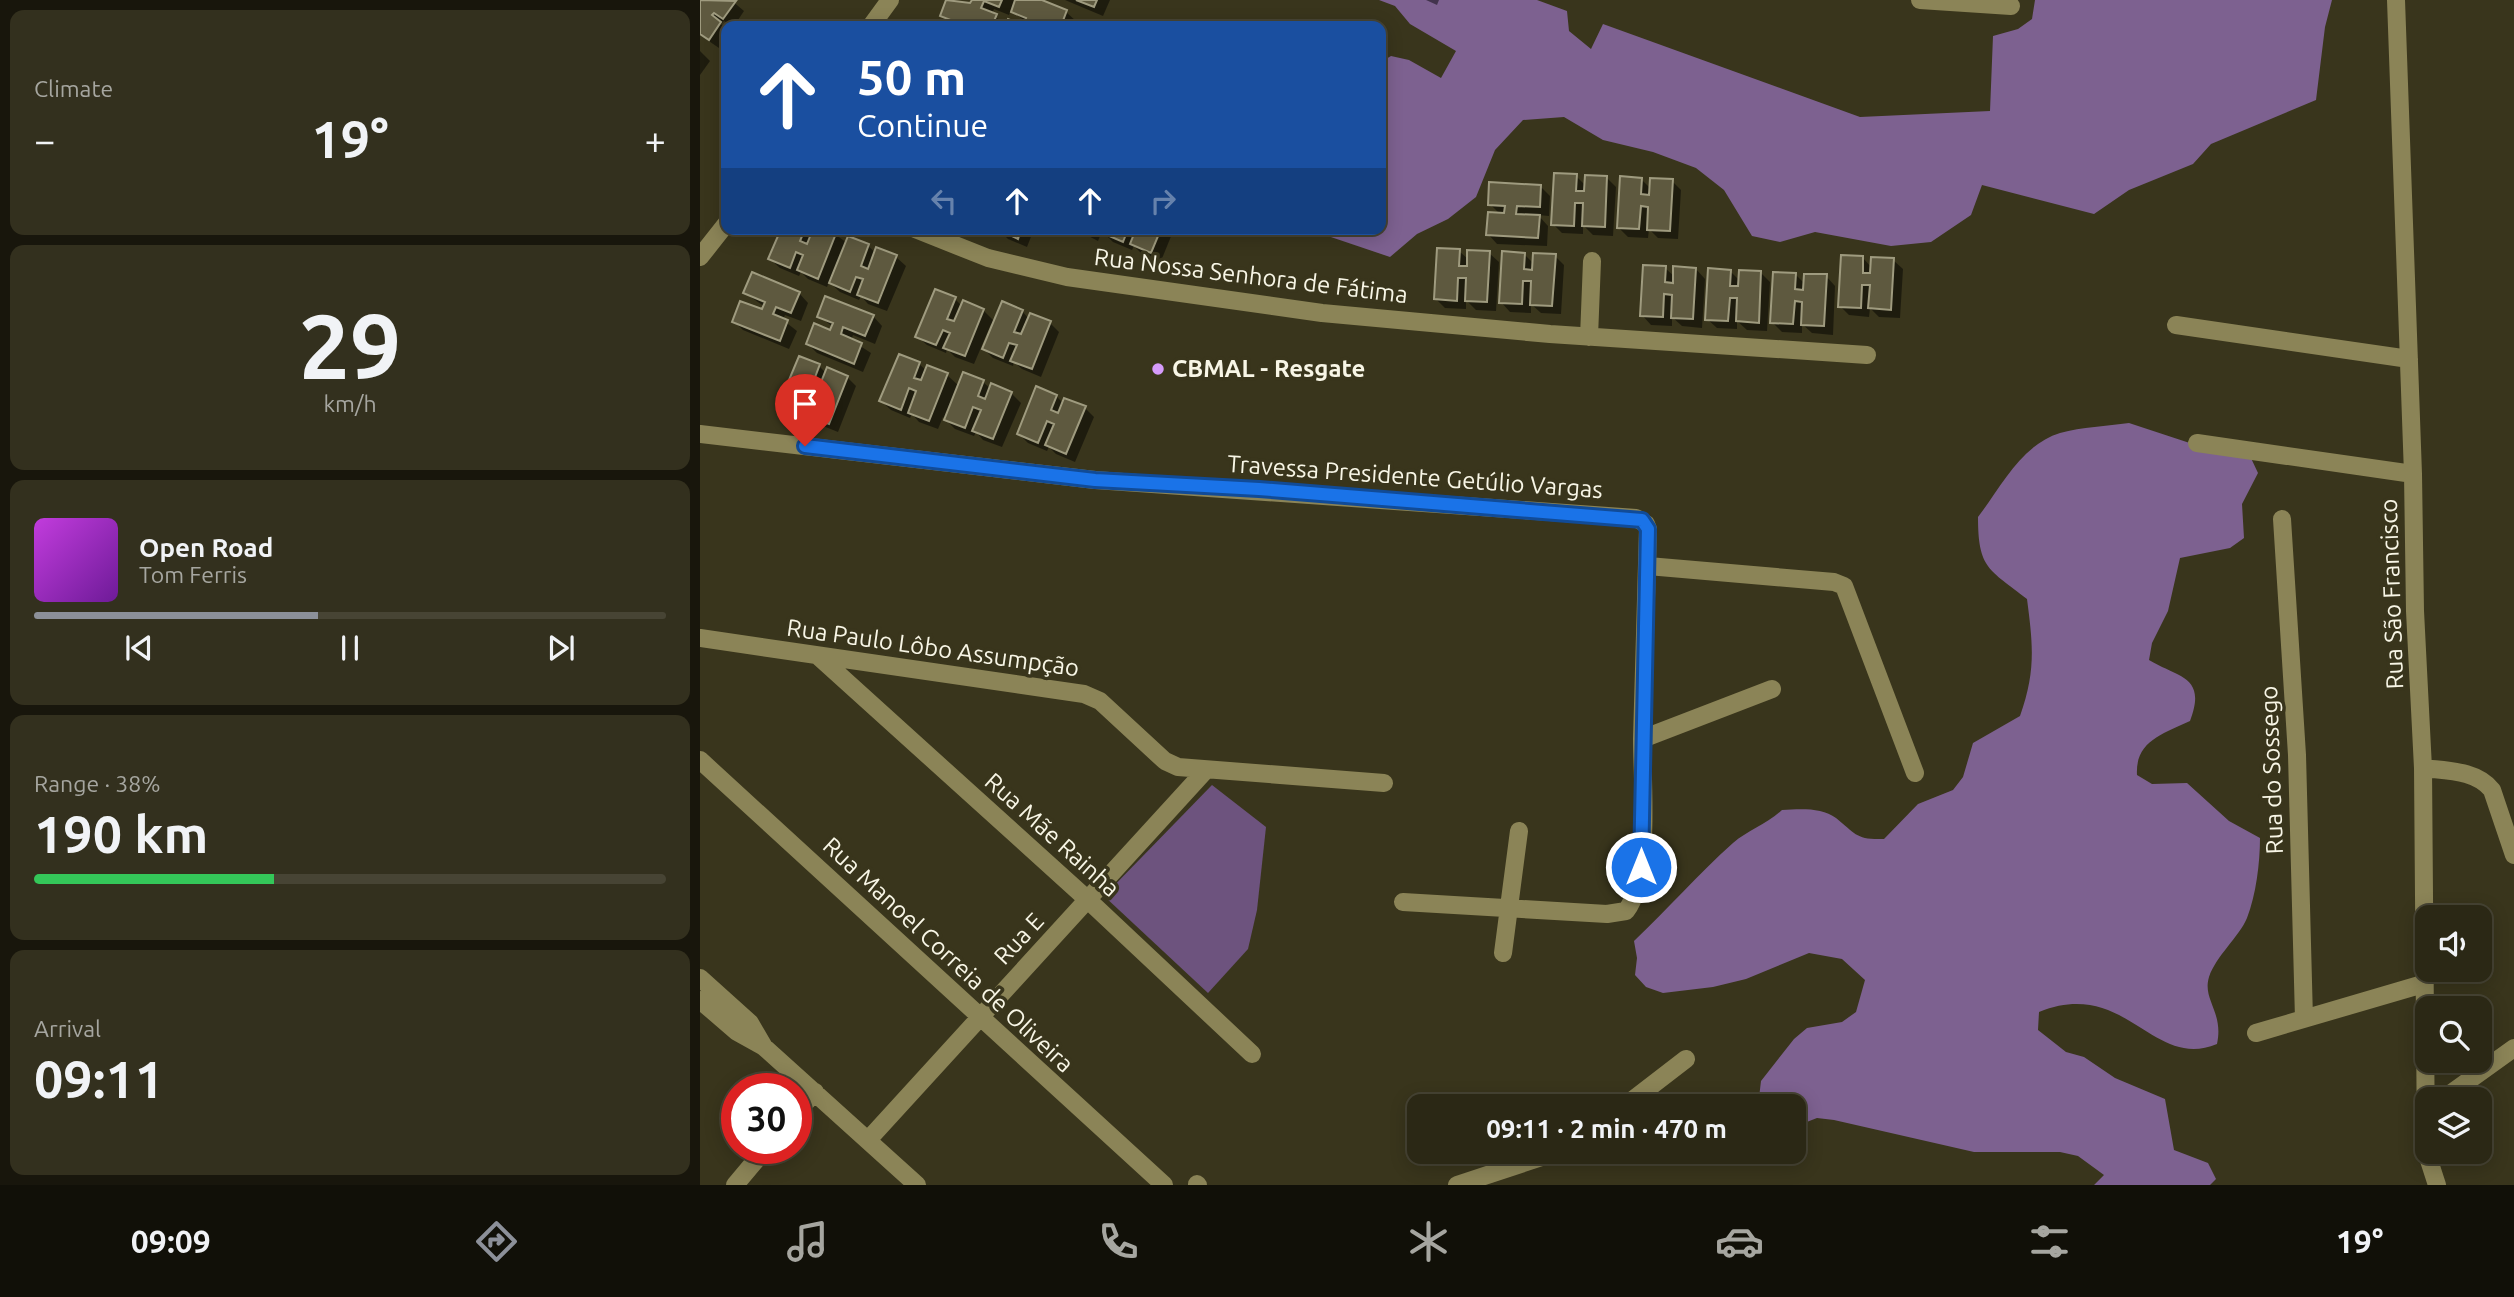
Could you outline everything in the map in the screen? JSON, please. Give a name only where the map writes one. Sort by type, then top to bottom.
[{"type":"street","points":[[875,21],[890,0]]},
{"type":"street","points":[[1920,0],[2011,6]]},
{"type":"street","name":"Rua São Francisco","points":[[2396,0],[2413,474],[2415,611],[2423,768],[2425,1087]]},
{"type":"street","points":[[700,257],[721,230]]},
{"type":"street","name":"Rua Nossa Senhora de Fátima","points":[[930,235],[988,258],[1067,277],[1322,313],[1589,337],[1867,355]]},
{"type":"street","points":[[1589,337],[1592,261]]},
{"type":"street","points":[[2176,325],[2409,359]]},
{"type":"street","name":"Travessa Presidente Getúlio Vargas","points":[[700,434],[1095,480],[1636,518],[1647,524],[1641,867],[1631,904],[1626,911],[1606,914],[1510,907]]},
{"type":"street","points":[[2197,443],[2413,474]]},
{"type":"street","name":"Rua do Sossego","points":[[2282,519],[2297,755],[2304,1019]]},
{"type":"street","points":[[1648,566],[1834,582],[1844,586],[1915,773]]},
{"type":"street","name":"Rua Paulo Lôbo Assumpção","points":[[700,638],[817,655],[908,660],[1093,697],[1165,761],[1178,767],[1384,783]]},
{"type":"street","name":"Rua Mãe Rainha","points":[[817,655],[1088,900],[1252,1054]]},
{"type":"street","points":[[1642,738],[1772,689]]},
{"type":"street","name":"Rua Manoel Correia de Oliveira","points":[[700,760],[1164,1185]]},
{"type":"street","points":[[2423,768],[2464,773],[2487,783],[2492,790],[2514,855]]},
{"type":"street","name":"Rua E","points":[[868,1140],[1205,771]]},
{"type":"street","points":[[1503,953],[1519,831]]},
{"type":"street","points":[[1403,901],[1510,907]]},
{"type":"street","points":[[700,978],[750,1023],[764,1046]]},
{"type":"street","points":[[2256,1033],[2423,984]]},
{"type":"street","points":[[700,1000],[737,1032],[764,1046],[917,1185]]},
{"type":"street","points":[[2460,1087],[2514,1048]]},
{"type":"street","points":[[1641,1094],[1686,1059]]},
{"type":"street","points":[[812,1095],[815,1092]]},
{"type":"street","points":[[735,1185],[753,1164]]},
{"type":"street","points":[[1457,1185],[1521,1164]]},
{"type":"street","name":"Rua São Francisco","points":[[2430,1164],[2437,1185]]},
{"type":"shaded area","points":[[1379,0],[1537,0],[1567,11],[1569,31],[1591,49],[1603,24],[1860,117],[1990,111],[1993,36],[2018,29],[2032,19],[2035,0],[2332,0],[2325,27],[2316,100],[2211,144],[2193,164],[2129,190],[2094,214],[1982,185],[1971,215],[1931,242],[1891,246],[1815,232],[1780,242],[1752,236],[1724,190],[1696,168],[1653,152],[1603,140],[1564,117],[1523,120],[1495,150],[1476,197],[1448,219],[1417,234],[1390,257],[1325,235],[1386,235],[1386,59],[1391,56],[1409,60],[1441,78],[1456,51],[1410,24],[1395,6]]},
{"type":"shaded area","points":[[2129,423],[2214,451],[2250,456],[2258,473],[2242,504],[2244,538],[2230,548],[2180,558],[2168,611],[2152,643],[2149,660],[2187,680],[2195,695],[2194,706],[2190,721],[2161,735],[2146,746],[2138,763],[2137,775],[2152,784],[2187,783],[2229,821],[2260,838],[2257,879],[2247,918],[2209,977],[2208,993],[2218,1023],[2217,1044],[2194,1049],[2174,1045],[2116,1014],[2094,1006],[2069,1004],[2039,1012],[2038,1030],[2066,1052],[2084,1057],[2115,1078],[2165,1099],[2174,1150],[2208,1163],[2216,1179],[2210,1185],[2094,1185],[2104,1175],[2078,1156],[2060,1152],[1974,1152],[1834,1120],[1817,1118],[1806,1122],[1806,1094],[1759,1094],[1761,1081],[1794,1039],[1807,1028],[1842,1022],[1856,1012],[1865,980],[1842,959],[1809,953],[1746,979],[1713,987],[1663,993],[1646,987],[1635,975],[1637,958],[1634,941],[1745,834],[1782,810],[1810,810],[1830,814],[1857,835],[1884,839],[1918,804],[1953,790],[1963,777],[1973,743],[2020,716],[2031,671],[2032,644],[2027,599],[1995,574],[1983,558],[1978,517],[2013,468],[2034,447],[2060,433]]},
{"type":"shaded area","points":[[1212,785],[1266,827],[1257,910],[1248,949],[1208,993],[1104,896]]},
{"type":"building","points":[[700,0],[736,1],[723,19],[714,13],[712,15],[721,22],[709,40],[700,34]]},
{"type":"building","points":[[946,0],[970,3],[972,0],[1002,0],[999,7],[984,1],[981,8],[997,14],[994,21],[953,21],[940,16]]},
{"type":"building","points":[[1015,0],[1042,0],[1067,10],[1063,21],[1025,21],[1026,18],[1011,12]]},
{"type":"building","points":[[1076,0],[1097,0],[1094,7]]},
{"type":"building","points":[[1554,173],[1577,174],[1576,191],[1584,191],[1585,175],[1607,176],[1605,227],[1582,226],[1583,203],[1575,203],[1574,226],[1551,225]]},
{"type":"building","points":[[1620,176],[1642,178],[1641,194],[1649,195],[1650,178],[1673,179],[1670,231],[1647,230],[1648,207],[1641,206],[1639,229],[1617,228]]},
{"type":"building","points":[[1489,182],[1541,185],[1540,207],[1517,206],[1516,214],[1540,215],[1538,238],[1486,235],[1488,212],[1504,213],[1505,206],[1488,205]]},
{"type":"building","points":[[778,235],[802,235],[800,241],[807,244],[811,235],[835,235],[818,279],[797,270],[803,255],[796,252],[790,268],[768,259]]},
{"type":"building","points":[[1107,235],[1126,235],[1123,242]]},
{"type":"building","points":[[1134,235],[1158,235],[1151,253],[1130,244]]},
{"type":"building","points":[[848,236],[869,244],[861,266],[868,269],[876,247],[897,255],[878,303],[857,295],[863,279],[856,277],[850,292],[829,283]]},
{"type":"building","points":[[1437,248],[1460,249],[1459,266],[1467,266],[1467,250],[1490,251],[1487,302],[1465,301],[1466,278],[1458,278],[1457,301],[1434,299]]},
{"type":"building","points":[[1502,251],[1525,253],[1524,269],[1532,270],[1533,253],[1556,254],[1552,306],[1530,305],[1531,281],[1523,281],[1522,304],[1499,303]]},
{"type":"building","points":[[1841,255],[1863,256],[1863,273],[1870,273],[1871,257],[1894,258],[1891,310],[1868,308],[1870,285],[1862,285],[1861,308],[1838,307]]},
{"type":"building","points":[[1643,265],[1666,266],[1665,282],[1673,283],[1673,266],[1696,268],[1693,319],[1671,318],[1672,295],[1664,294],[1663,317],[1640,316]]},
{"type":"building","points":[[1708,268],[1731,270],[1730,286],[1738,286],[1739,270],[1761,271],[1759,323],[1736,321],[1737,298],[1730,298],[1728,321],[1705,320]]},
{"type":"building","points":[[752,272],[800,292],[791,313],[776,307],[773,314],[788,320],[780,341],[732,322],[740,301],[762,309],[765,302],[743,293]]},
{"type":"building","points":[[1773,272],[1796,273],[1795,289],[1803,290],[1804,274],[1827,274],[1824,326],[1801,325],[1802,302],[1795,301],[1793,324],[1770,323]]},
{"type":"building","points":[[935,289],[956,297],[947,319],[954,321],[963,300],[984,309],[965,356],[943,348],[950,333],[943,330],[936,345],[915,337]]},
{"type":"building","points":[[825,296],[874,315],[865,336],[843,327],[841,334],[862,343],[854,364],[806,344],[814,323],[830,330],[833,323],[817,317]]},
{"type":"building","points":[[1002,301],[1023,310],[1014,332],[1021,334],[1030,313],[1051,321],[1032,369],[1010,361],[1017,345],[1009,343],[1003,358],[982,349]]},
{"type":"building","points":[[899,354],[920,362],[914,378],[921,380],[927,365],[948,373],[929,421],[908,413],[916,391],[909,388],[901,410],[879,401]]},
{"type":"building","points":[[799,356],[820,364],[814,380],[821,382],[827,367],[848,376],[829,424],[807,415],[816,393],[809,391],[800,412],[779,404]]},
{"type":"building","points":[[963,372],[984,380],[978,396],[985,399],[991,383],[1012,392],[993,439],[972,431],[981,410],[973,407],[965,428],[944,420]]},
{"type":"building","points":[[1036,386],[1057,395],[1051,410],[1058,413],[1064,398],[1086,406],[1066,454],[1045,445],[1054,424],[1047,421],[1038,443],[1017,434]]},
{"type":"place","name":"CBMAL - Resgate","points":[[1158,369]]},
{"type":"route","points":[[805,446],[1095,480],[1259,489],[1642,520],[1648,529],[1648,566],[1641,867]]}]
